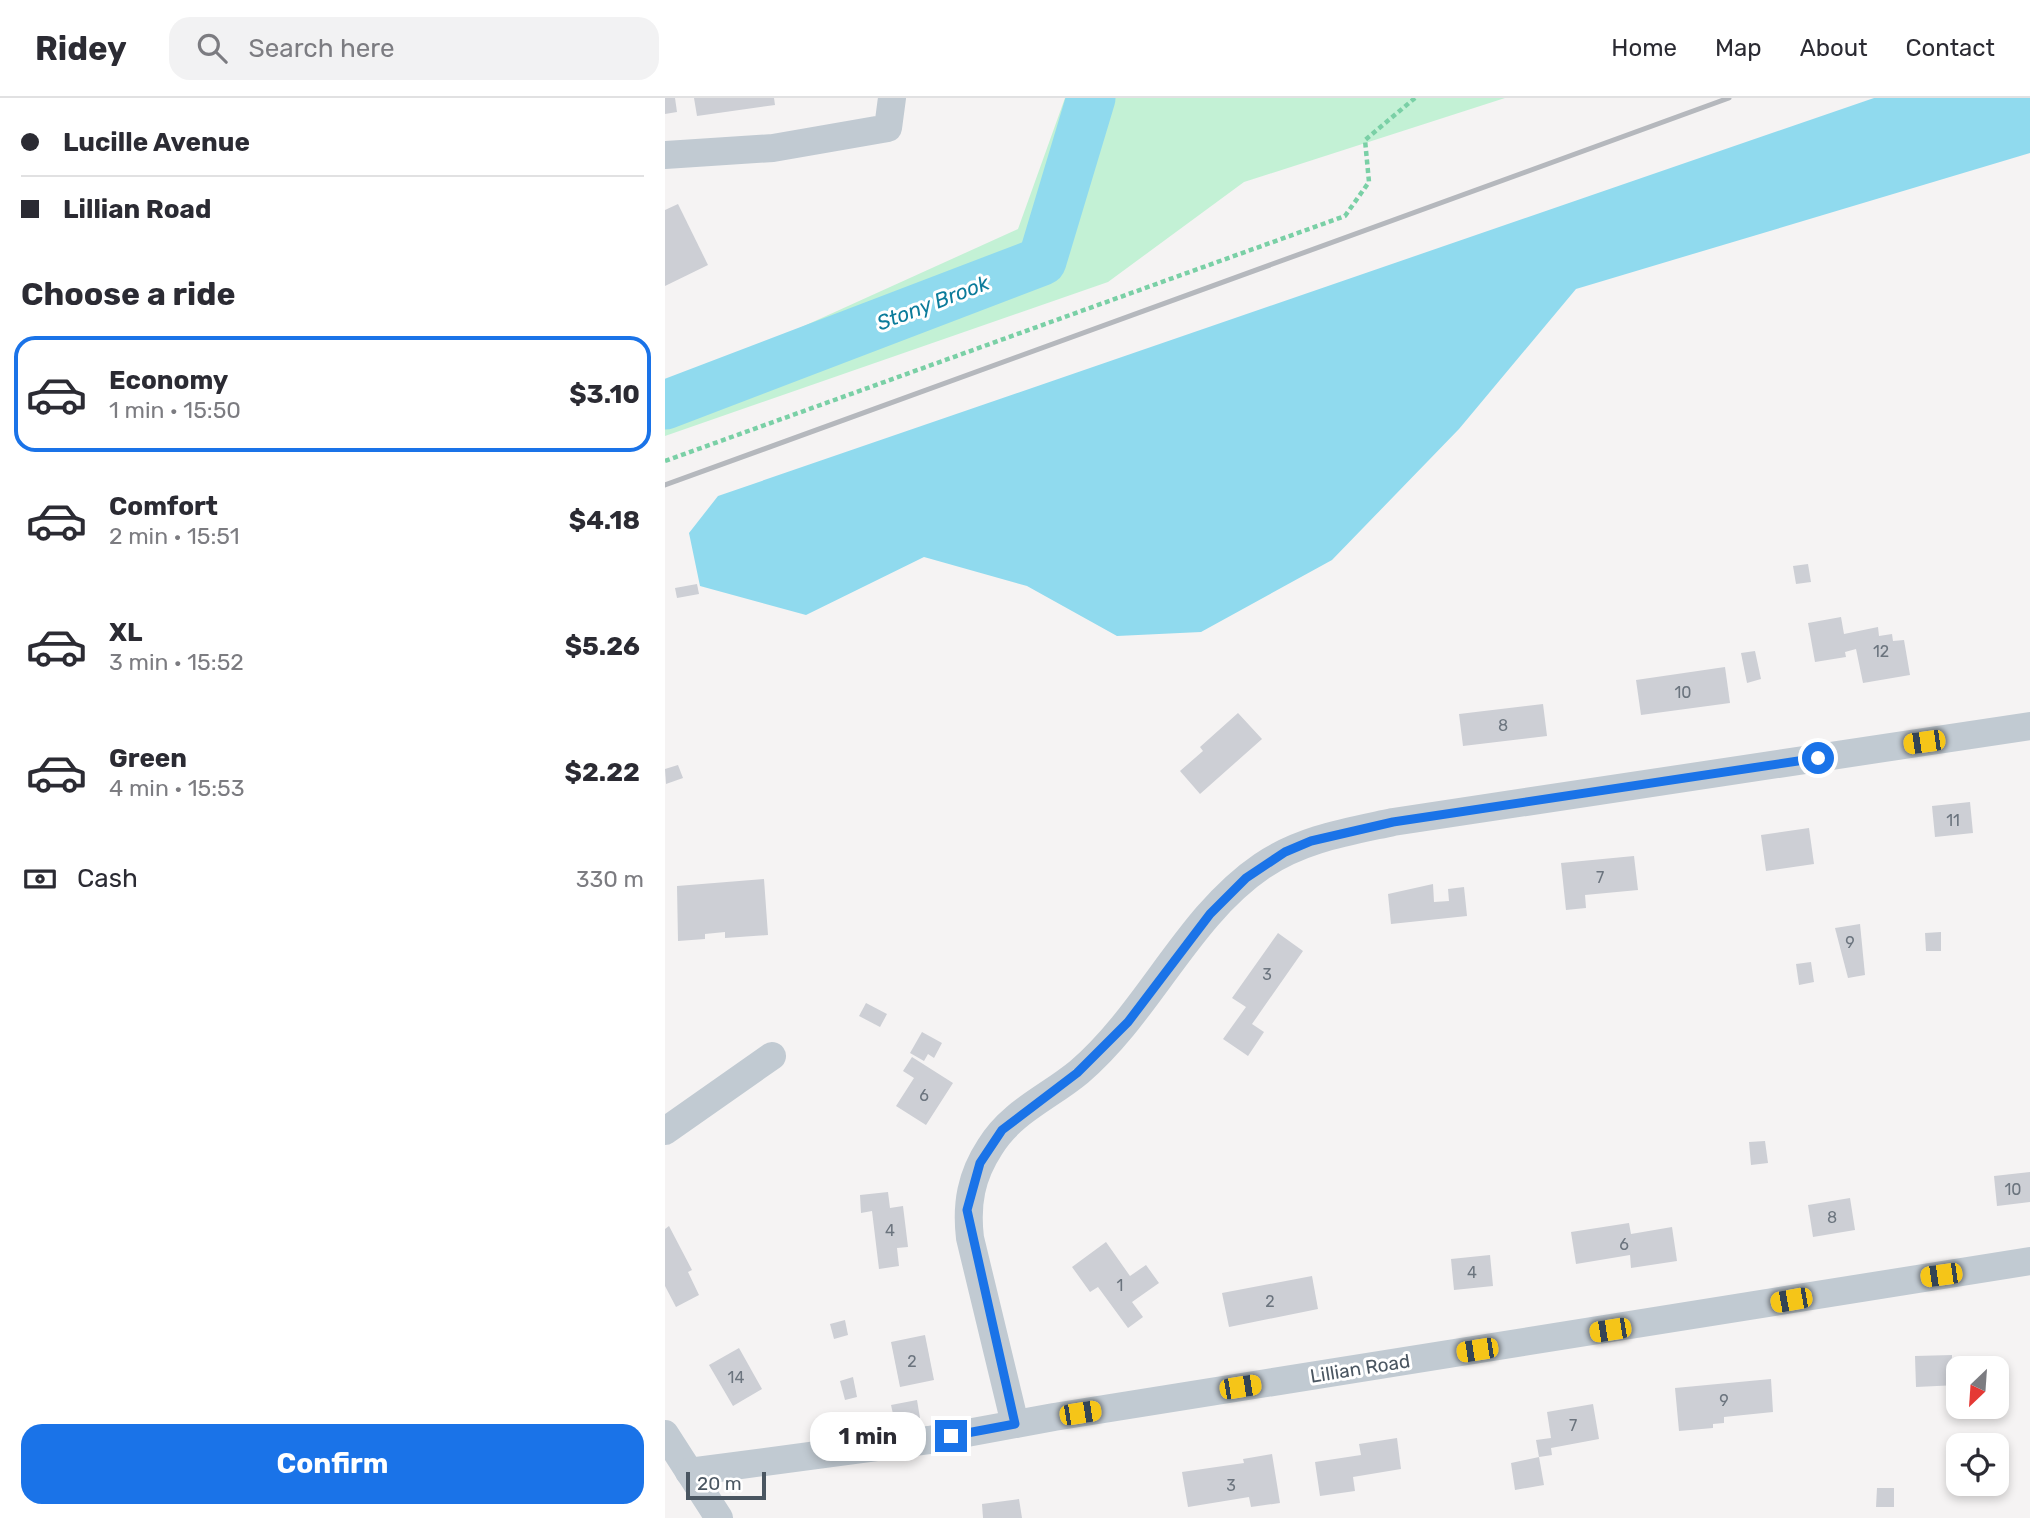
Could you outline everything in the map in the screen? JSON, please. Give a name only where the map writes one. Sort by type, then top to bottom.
[{"type":"street","points":[[665,155],[773,148],[888,128],[892,98]]},
{"type":"street","points":[[1015,1424],[967,1210],[980,1163],[1002,1130],[1077,1073],[1111,1040],[1210,914],[1229,893],[1265,864],[1311,841],[1393,822],[2030,726]]},
{"type":"street","points":[[665,1131],[772,1056]]},
{"type":"street","name":"Lillian Road","points":[[689,1472],[929,1440],[2030,1261]]},
{"type":"street","points":[[665,1434],[719,1518]]},
{"type":"path","points":[[665,461],[1345,216],[1369,182],[1366,140],[1415,98]]},
{"type":"green space","points":[[1065,98],[1505,98],[1244,182],[1108,282],[665,436],[665,389],[1018,229]]},
{"type":"water","points":[[1874,98],[2030,98],[2030,153],[1576,289],[1459,429],[1332,560],[1201,632],[1117,636],[1027,586],[924,557],[806,615],[700,586],[689,533],[718,496]]},
{"type":"building","points":[[665,98],[675,98],[677,112],[665,114]]},
{"type":"building","points":[[694,98],[774,98],[775,105],[697,116]]},
{"type":"building","points":[[678,204],[708,265],[665,286],[665,210]]},
{"type":"building","points":[[1808,564],[1811,582],[1796,584],[1793,566]]},
{"type":"building","points":[[697,584],[699,594],[677,598],[675,588]]},
{"type":"building","points":[[1841,617],[1844,634],[1878,627],[1879,636],[1892,634],[1893,641],[1904,640],[1910,675],[1863,683],[1856,649],[1845,652],[1846,657],[1815,662],[1808,623]]},
{"type":"building","points":[[1755,651],[1761,679],[1747,683],[1741,653]]},
{"type":"building","points":[[1725,667],[1730,703],[1641,715],[1636,680]]},
{"type":"building","points":[[1543,704],[1547,736],[1463,746],[1459,714]]},
{"type":"building","points":[[1238,713],[1262,739],[1200,794],[1180,771],[1203,751],[1200,747]]},
{"type":"building","points":[[678,765],[683,778],[666,784],[665,769]]},
{"type":"building","points":[[1970,802],[1973,833],[1935,837],[1932,806]]},
{"type":"building","points":[[1809,828],[1814,864],[1766,871],[1761,835]]},
{"type":"building","points":[[1634,856],[1638,890],[1585,895],[1586,908],[1566,910],[1561,863]]},
{"type":"building","points":[[764,879],[768,935],[725,938],[725,932],[705,934],[705,939],[678,941],[677,886]]},
{"type":"building","points":[[1433,884],[1434,902],[1449,901],[1448,889],[1464,887],[1467,916],[1391,924],[1388,894]]},
{"type":"building","points":[[1860,924],[1865,975],[1848,978],[1835,928]]},
{"type":"building","points":[[1941,932],[1941,951],[1926,951],[1925,933]]},
{"type":"building","points":[[1278,933],[1303,951],[1252,1024],[1264,1032],[1248,1056],[1223,1039],[1246,1007],[1232,998]]},
{"type":"building","points":[[1811,962],[1814,982],[1799,985],[1796,964]]},
{"type":"building","points":[[866,1003],[887,1014],[880,1027],[859,1016]]},
{"type":"building","points":[[922,1032],[942,1043],[934,1058],[928,1054],[924,1061],[910,1053]]},
{"type":"building","points":[[912,1057],[953,1083],[926,1125],[896,1106],[914,1078],[903,1071]]},
{"type":"building","points":[[1765,1141],[1768,1163],[1751,1165],[1749,1142]]},
{"type":"building","points":[[2030,1172],[2030,1202],[1997,1206],[1994,1176]]},
{"type":"building","points":[[888,1192],[890,1208],[903,1206],[908,1247],[897,1248],[899,1266],[879,1269],[872,1211],[861,1213],[860,1195]]},
{"type":"building","points":[[1850,1198],[1855,1230],[1813,1237],[1808,1205]]},
{"type":"building","points":[[1629,1223],[1631,1234],[1672,1227],[1677,1261],[1631,1268],[1630,1255],[1576,1264],[1571,1232]]},
{"type":"building","points":[[669,1226],[692,1270],[688,1272],[699,1295],[676,1307],[665,1286],[665,1229]]},
{"type":"building","points":[[1106,1242],[1130,1276],[1146,1265],[1159,1283],[1132,1302],[1143,1317],[1128,1328],[1098,1287],[1090,1292],[1072,1267]]},
{"type":"building","points":[[1490,1255],[1493,1286],[1454,1290],[1451,1259]]},
{"type":"building","points":[[1312,1276],[1318,1309],[1229,1327],[1222,1293]]},
{"type":"building","points":[[845,1320],[848,1335],[834,1339],[830,1324]]},
{"type":"building","points":[[925,1335],[934,1380],[900,1387],[891,1342]]},
{"type":"building","points":[[739,1348],[762,1389],[733,1406],[709,1365]]},
{"type":"building","points":[[1952,1355],[1946,1356],[1946,1386],[1916,1387],[1915,1356]]},
{"type":"building","points":[[853,1377],[857,1397],[845,1400],[840,1381]]},
{"type":"building","points":[[1771,1379],[1773,1412],[1724,1417],[1724,1423],[1713,1424],[1713,1428],[1679,1431],[1675,1388]]},
{"type":"building","points":[[917,1400],[920,1418],[895,1423],[891,1405]]},
{"type":"building","points":[[1593,1404],[1599,1439],[1551,1448],[1552,1455],[1539,1457],[1536,1440],[1551,1438],[1547,1412]]},
{"type":"building","points":[[1397,1438],[1401,1469],[1353,1477],[1355,1491],[1320,1496],[1315,1462],[1361,1455],[1359,1444]]},
{"type":"building","points":[[1272,1454],[1280,1503],[1251,1507],[1249,1497],[1188,1507],[1182,1472],[1244,1463],[1243,1459]]},
{"type":"building","points":[[1539,1457],[1544,1485],[1515,1490],[1511,1463]]},
{"type":"building","points":[[1877,1488],[1894,1488],[1894,1507],[1876,1507]]},
{"type":"building","points":[[1019,1499],[1022,1518],[983,1518],[982,1504]]},
{"type":"waterway","name":"Stony Brook","points":[[665,405],[1042,261],[1091,98]]},
{"type":"railway","points":[[665,485],[1729,98]]},
{"type":"route","points":[[951,1436],[1015,1424],[970,1238],[967,1210],[971,1186],[980,1163],[1002,1130],[1077,1073],[1128,1022],[1210,914],[1246,878],[1285,852],[1311,841],[1393,822],[1818,758]]}]
